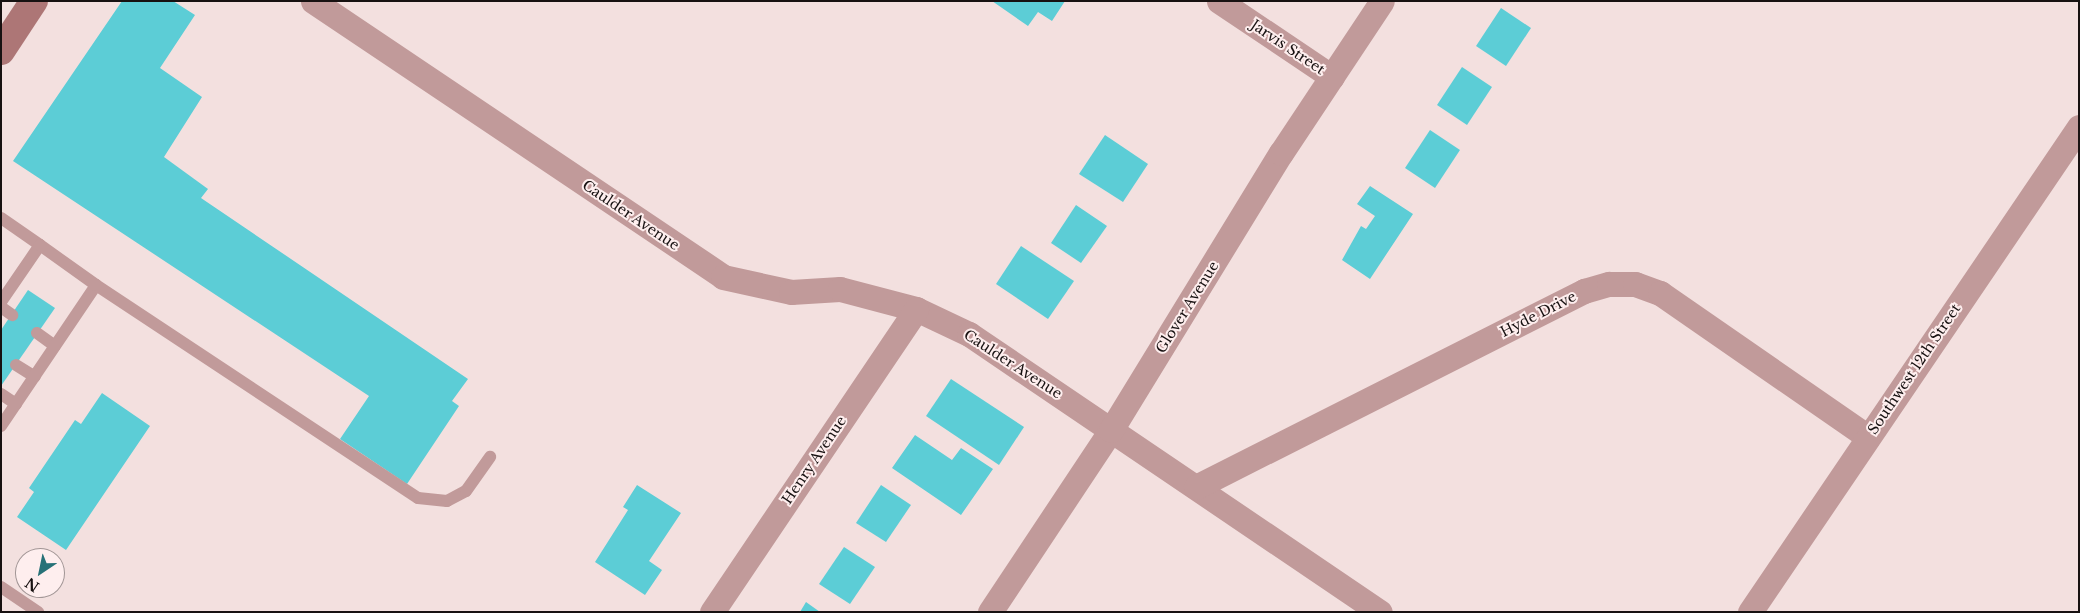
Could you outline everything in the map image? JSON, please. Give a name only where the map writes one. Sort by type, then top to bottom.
[{"type":"main road","points":[[1,52],[34,1]]},
{"type":"street","name":"Caulder Avenue","points":[[313,1],[723,277],[791,292],[840,290],[916,309],[969,334],[1380,612]]},
{"type":"street","name":"Jarvis Street","points":[[1219,1],[1332,77]]},
{"type":"street","name":"Glover Avenue","points":[[990,612],[1111,430],[1281,153],[1382,1]]},
{"type":"street","name":"Southwest 12th Street","points":[[1750,612],[2079,127]]},
{"type":"street","name":"Hyde Drive","points":[[1196,487],[1584,291],[1609,284],[1636,284],[1660,293],[1868,437]]},
{"type":"street","name":"Henry Avenue","points":[[712,612],[916,309]]},
{"type":"lane","points":[[1,218],[96,284],[418,498],[447,501],[466,491],[490,457]]},
{"type":"lane","points":[[1,302],[40,245]]},
{"type":"lane","points":[[1,426],[96,284]]},
{"type":"lane","points":[[37,333],[56,346]]},
{"type":"lane","points":[[16,365],[35,377]]},
{"type":"lane","points":[[1,394],[16,404]]},
{"type":"lane","points":[[1,587],[38,612]]},
{"type":"building","points":[[122,1],[173,1],[195,15],[160,68],[202,97],[164,157],[208,189],[201,198],[468,379],[452,401],[459,406],[407,484],[340,439],[369,396],[13,161]]},
{"type":"building","points":[[992,1],[1065,1],[1052,21],[1038,12],[1028,26]]},
{"type":"building","points":[[1501,8],[1531,28],[1506,66],[1476,46]]},
{"type":"building","points":[[1462,67],[1492,87],[1467,125],[1437,105]]},
{"type":"building","points":[[1430,130],[1460,150],[1435,188],[1405,168]]},
{"type":"building","points":[[1105,135],[1148,164],[1123,202],[1079,174]]},
{"type":"building","points":[[1370,186],[1413,214],[1370,279],[1342,260],[1361,226],[1366,229],[1375,216],[1357,204]]},
{"type":"building","points":[[1076,205],[1107,226],[1081,263],[1051,243]]},
{"type":"building","points":[[1021,246],[1074,281],[1048,319],[996,284]]},
{"type":"building","points":[[28,290],[55,308],[1,386],[1,330]]},
{"type":"building","points":[[951,379],[1024,427],[999,465],[926,416]]},
{"type":"building","points":[[102,393],[150,426],[66,550],[17,517],[34,492],[29,488],[75,420],[81,424]]},
{"type":"building","points":[[915,435],[952,460],[961,448],[993,469],[961,515],[892,468]]},
{"type":"building","points":[[637,485],[681,513],[649,561],[662,570],[645,595],[595,562],[628,510],[623,507]]},
{"type":"building","points":[[881,485],[911,505],[886,542],[856,523]]},
{"type":"building","points":[[844,547],[875,567],[850,604],[819,584]]},
{"type":"building","points":[[806,602],[820,612],[800,612]]}]
